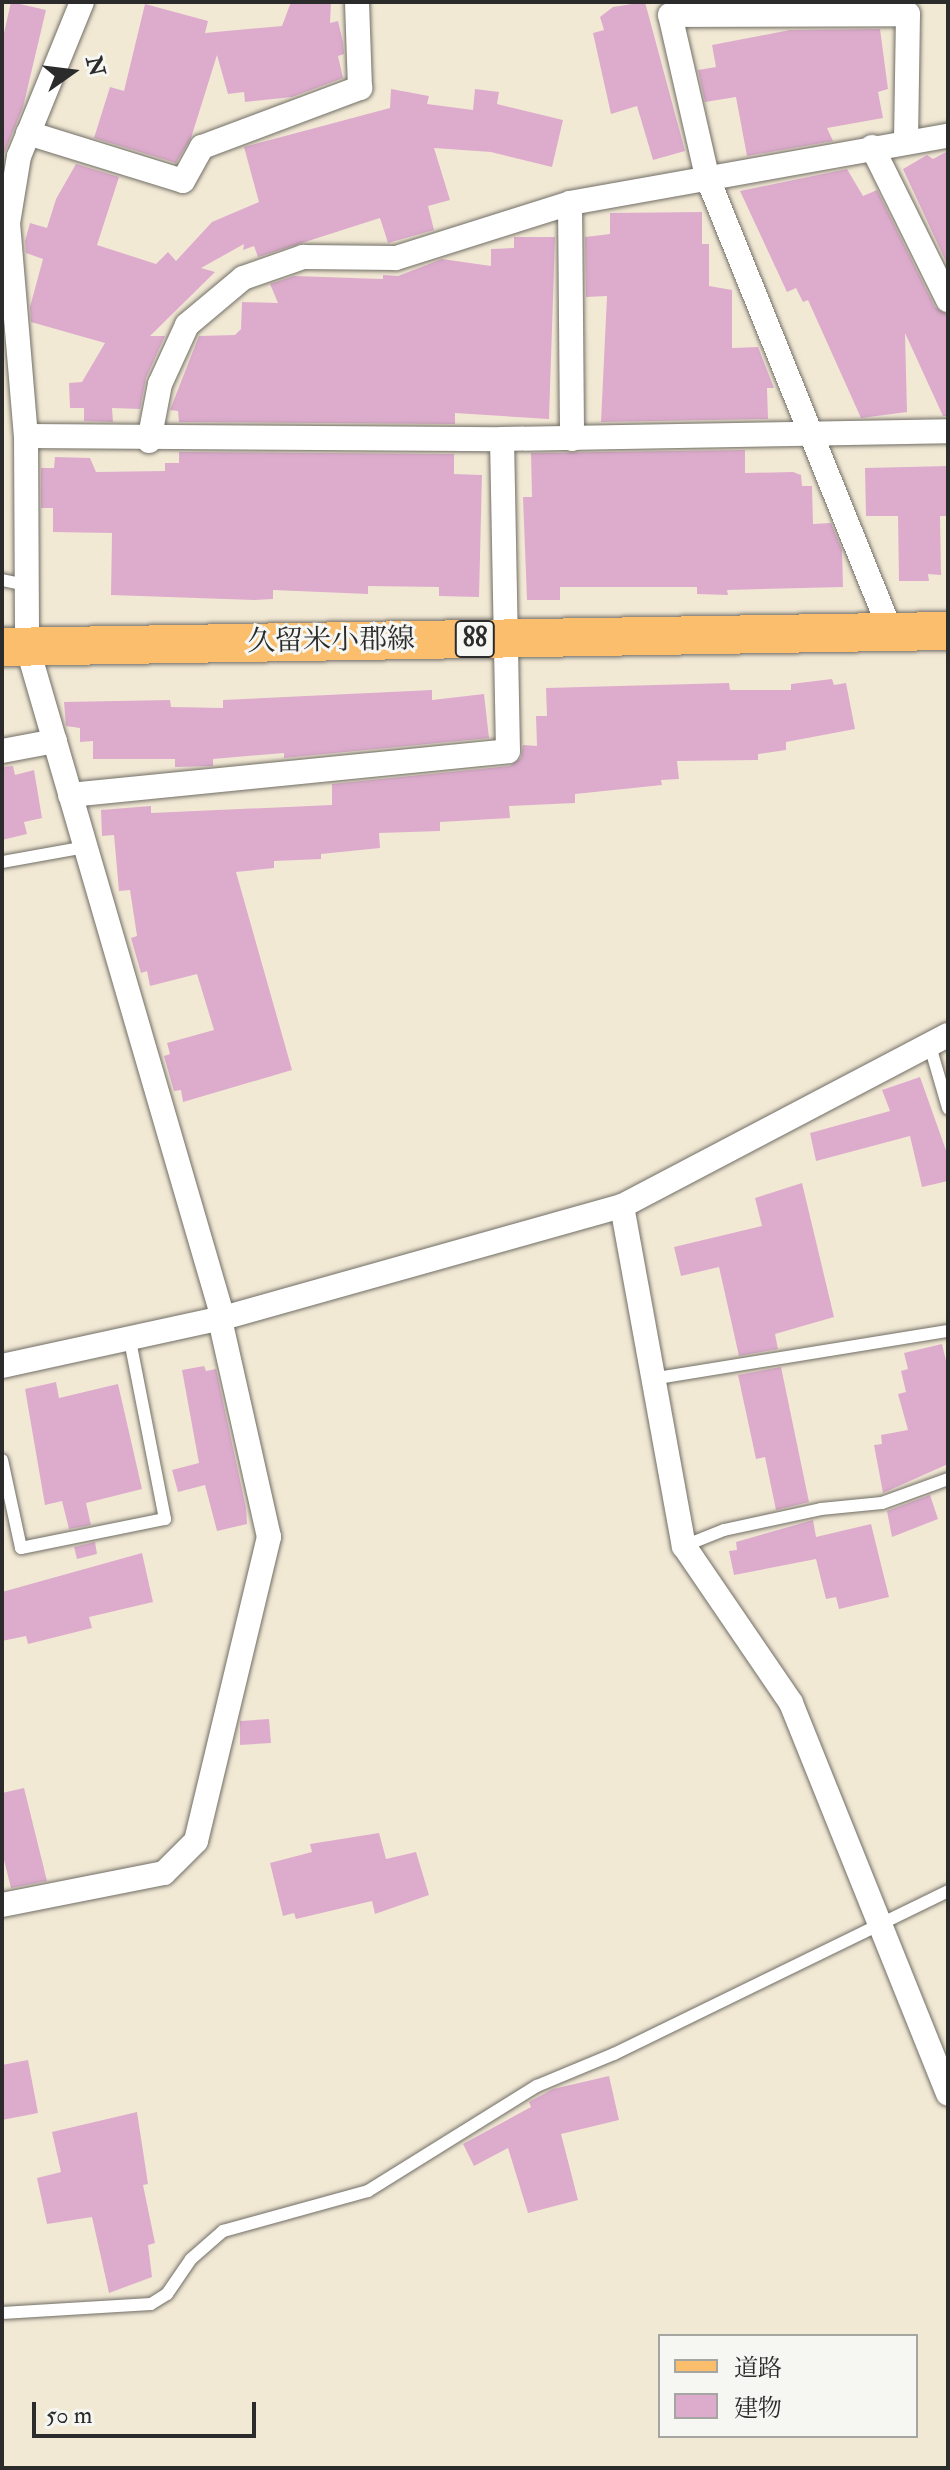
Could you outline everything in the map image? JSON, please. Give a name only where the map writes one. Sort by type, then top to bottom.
[{"type":"main road","name":"久留米小郡線","points":[[15,646],[948,631]]},
{"type":"street","points":[[2,1905],[164,1873],[196,1841],[269,1537],[222,1319],[55,741],[15,646],[14,583],[26,436],[8,331],[10,154],[28,133],[82,2]]},
{"type":"street","points":[[28,133],[183,181],[202,147],[360,88],[357,2]]},
{"type":"street","points":[[891,632],[814,434],[707,176],[670,15],[786,7],[908,14],[906,142]]},
{"type":"street","points":[[149,441],[160,384],[187,325],[243,278],[303,257],[396,258],[570,203],[707,176],[948,136]]},
{"type":"street","points":[[872,147],[948,300]]},
{"type":"street","points":[[570,203],[572,439]]},
{"type":"street","points":[[26,436],[149,441],[572,439],[948,431]]},
{"type":"street","points":[[70,795],[508,751],[503,638],[502,439]]},
{"type":"street","points":[[2,751],[55,741]]},
{"type":"street","points":[[2,1366],[222,1319],[622,1206],[939,1040]]},
{"type":"street","points":[[622,1206],[651,1379],[684,1546],[791,1703],[948,2094]]},
{"type":"lane","points":[[2,862],[85,847]]},
{"type":"lane","points":[[939,1040],[948,1108]]},
{"type":"lane","points":[[651,1379],[948,1331]]},
{"type":"lane","points":[[2,1460],[21,1548],[165,1519],[130,1340]]},
{"type":"lane","points":[[684,1546],[724,1530],[821,1509],[882,1503],[948,1479]]},
{"type":"lane","points":[[2,2313],[151,2304],[167,2294],[191,2259],[223,2231],[368,2191],[537,2086],[614,2054],[948,1891]]},
{"type":"building","points":[[11,2],[46,10],[23,107],[4,154],[2,42]]},
{"type":"building","points":[[291,2],[331,2],[330,23],[338,21],[343,42],[344,54],[338,56],[343,78],[292,97],[245,102],[244,92],[228,94],[217,55],[191,138],[176,163],[94,138],[110,87],[124,91],[145,4],[208,21],[205,33],[282,26]]},
{"type":"building","points":[[645,2],[685,151],[653,160],[637,106],[611,114],[593,33],[604,30],[600,17],[613,7]]},
{"type":"building","points":[[880,29],[888,89],[878,92],[883,118],[827,128],[833,141],[747,156],[736,97],[705,102],[698,70],[716,67],[712,45],[790,30]]},
{"type":"building","points":[[391,89],[429,96],[427,104],[473,110],[475,89],[499,92],[497,104],[563,120],[552,167],[491,152],[434,148],[450,200],[428,206],[434,230],[388,243],[380,218],[258,257],[254,246],[243,250],[244,244],[201,268],[215,272],[150,336],[165,336],[146,378],[140,409],[112,408],[113,422],[84,421],[84,408],[70,408],[69,383],[82,382],[105,343],[31,322],[30,307],[43,259],[26,253],[25,241],[30,223],[47,228],[56,199],[76,164],[119,177],[97,245],[156,264],[168,252],[176,261],[212,222],[259,202],[244,147],[390,108]]},
{"type":"building","points":[[948,151],[948,266],[903,169],[927,155],[933,159]]},
{"type":"building","points":[[847,169],[863,196],[877,190],[935,307],[948,315],[948,416],[943,416],[905,333],[907,412],[861,418],[808,300],[803,302],[796,288],[787,292],[740,191]]},
{"type":"building","points":[[702,212],[702,244],[709,244],[709,286],[732,290],[732,348],[758,347],[774,388],[767,388],[768,419],[601,422],[607,296],[586,297],[585,237],[610,234],[610,213]]},
{"type":"building","points":[[514,237],[555,237],[549,419],[455,413],[455,424],[179,422],[178,411],[170,410],[199,336],[235,335],[241,329],[242,302],[278,303],[270,284],[294,276],[383,279],[383,275],[398,276],[442,259],[491,266],[491,249],[514,248]]},
{"type":"building","points":[[745,450],[745,473],[793,472],[801,475],[802,486],[812,486],[813,524],[831,523],[842,550],[843,587],[727,590],[728,595],[697,594],[697,587],[560,587],[560,600],[527,600],[523,497],[532,497],[531,453]]},
{"type":"building","points":[[179,452],[454,454],[454,474],[482,475],[479,597],[439,596],[439,587],[368,586],[368,594],[273,590],[273,599],[254,600],[111,595],[112,533],[53,532],[53,508],[41,508],[41,468],[54,468],[55,457],[90,458],[96,472],[165,471],[165,463],[179,463]]},
{"type":"building","points":[[948,466],[948,516],[940,516],[941,575],[928,574],[929,581],[899,581],[898,516],[866,516],[865,468]]},
{"type":"building","points":[[832,679],[834,685],[846,683],[855,729],[786,742],[786,750],[758,754],[758,760],[677,761],[679,779],[661,780],[662,785],[575,794],[575,803],[509,806],[510,818],[440,822],[440,831],[379,833],[380,848],[321,854],[321,859],[274,861],[274,868],[236,872],[292,1070],[183,1102],[181,1090],[174,1091],[164,1056],[170,1054],[167,1043],[214,1030],[197,974],[150,986],[147,971],[141,973],[131,938],[137,936],[130,890],[119,891],[114,835],[102,836],[101,810],[151,806],[151,813],[332,805],[332,784],[510,766],[521,758],[523,745],[537,746],[536,716],[547,716],[546,688],[729,683],[730,690],[791,690],[791,684]]},
{"type":"building","points":[[432,690],[432,700],[484,694],[489,738],[284,758],[284,753],[213,759],[213,766],[175,767],[175,759],[93,759],[93,741],[80,742],[80,728],[66,726],[64,702],[170,700],[171,707],[223,708],[223,700]]},
{"type":"building","points":[[13,766],[15,775],[34,770],[42,818],[24,822],[27,834],[2,840],[2,767]]},
{"type":"building","points":[[920,1077],[948,1156],[948,1181],[922,1187],[910,1136],[816,1161],[810,1133],[890,1111],[882,1090]]},
{"type":"building","points":[[802,1183],[834,1317],[775,1334],[778,1349],[739,1356],[719,1267],[681,1276],[674,1247],[762,1226],[755,1198]]},
{"type":"building","points":[[942,1344],[948,1369],[948,1464],[883,1493],[874,1445],[882,1444],[881,1435],[908,1430],[898,1394],[906,1392],[901,1371],[908,1369],[904,1353]]},
{"type":"building","points":[[204,1366],[206,1371],[216,1369],[246,1508],[247,1524],[217,1531],[205,1485],[178,1492],[172,1470],[199,1463],[182,1370]]},
{"type":"building","points":[[781,1367],[809,1502],[776,1510],[765,1457],[756,1459],[738,1375]]},
{"type":"building","points":[[56,1382],[59,1398],[118,1384],[142,1489],[86,1503],[91,1525],[69,1529],[62,1501],[45,1505],[25,1389]]},
{"type":"building","points":[[930,1495],[938,1519],[892,1537],[887,1511]]},
{"type":"building","points":[[813,1520],[816,1537],[871,1524],[889,1597],[839,1609],[836,1597],[826,1599],[816,1559],[734,1575],[729,1551],[737,1550],[736,1542]]},
{"type":"building","points":[[95,1542],[97,1554],[77,1559],[74,1547]]},
{"type":"building","points":[[142,1553],[153,1602],[89,1617],[92,1628],[28,1644],[26,1636],[2,1641],[2,1592]]},
{"type":"building","points":[[269,1719],[271,1743],[240,1745],[240,1721]]},
{"type":"building","points":[[24,1788],[47,1881],[11,1888],[2,1852],[2,1793]]},
{"type":"building","points":[[379,1833],[386,1859],[416,1852],[429,1895],[375,1914],[372,1901],[296,1919],[294,1913],[283,1916],[270,1863],[312,1852],[310,1844]]},
{"type":"building","points":[[28,2060],[38,2113],[2,2120],[2,2065]]},
{"type":"building","points":[[609,2076],[619,2120],[561,2134],[578,2200],[528,2213],[508,2148],[474,2166],[463,2144],[531,2107],[529,2102],[553,2089]]},
{"type":"building","points":[[137,2112],[148,2184],[143,2185],[155,2243],[148,2245],[152,2277],[109,2293],[92,2217],[47,2224],[37,2178],[61,2172],[52,2132]]}]
